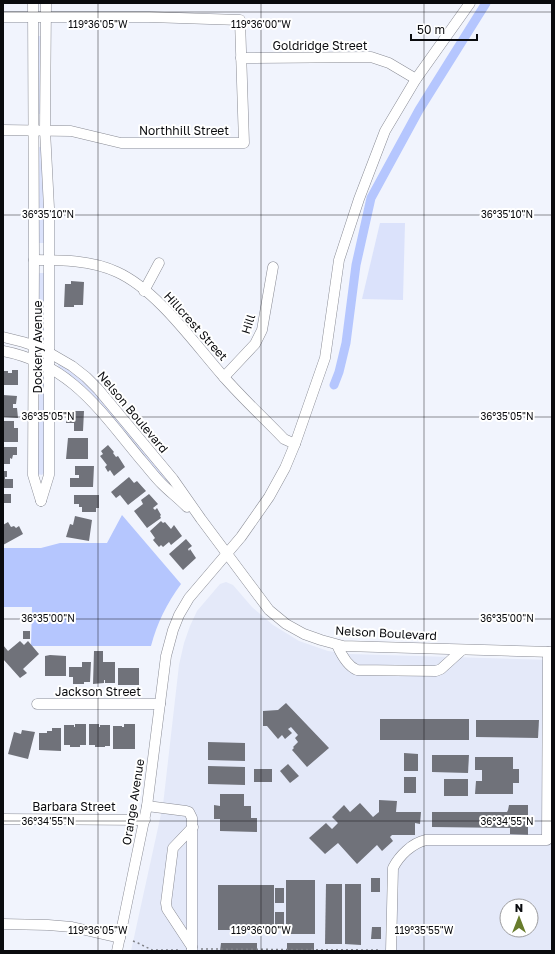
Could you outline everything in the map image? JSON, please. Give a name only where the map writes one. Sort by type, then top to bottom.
[{"type":"street","name":"Dockery Avenue","points":[[33,3],[33,475],[41,501],[49,475],[49,208],[45,130],[46,3]]},
{"type":"street","name":"Orange Avenue","points":[[117,951],[145,820],[166,656],[173,630],[184,606],[200,584],[227,554],[269,497],[285,468],[325,358],[339,260],[357,205],[385,131],[416,79],[470,3]]},
{"type":"street","points":[[3,17],[46,17]]},
{"type":"street","name":"Northhill Street","points":[[3,130],[78,132],[121,143],[244,143],[240,20],[149,17],[46,17]]},
{"type":"street","name":"Goldridge Street","points":[[241,58],[371,57],[389,63],[416,79]]},
{"type":"street","name":"Hillcrest Street","points":[[34,260],[87,263],[108,269],[133,281],[164,308],[224,377],[284,439],[295,444]]},
{"type":"street","points":[[144,291],[159,263]]},
{"type":"street","name":"Hill","points":[[224,377],[255,344],[262,330],[273,267]]},
{"type":"street","name":"Nelson Boulevard","points":[[3,337],[33,345],[49,352],[72,366],[93,383],[173,479],[260,599],[277,617],[304,634],[337,645],[550,652]]},
{"type":"street","name":"Nelson Boulevard","points":[[3,351],[33,360],[50,368],[68,379],[84,392],[162,484],[201,519]]},
{"type":"street","points":[[337,645],[352,668],[357,670],[436,671],[441,669],[462,650]]},
{"type":"street","points":[[388,950],[393,868],[398,859],[416,843],[426,840],[547,840],[550,652]]},
{"type":"street","name":"Jackson Street","points":[[37,704],[160,704]]},
{"type":"street","points":[[147,806],[186,811],[191,814],[193,827],[194,949]]},
{"type":"street","name":"Barbara Street","points":[[3,819],[145,820]]},
{"type":"street","points":[[193,827],[173,848],[166,904],[167,908],[194,949]]},
{"type":"street","points":[[3,924],[72,927],[120,938]]},
{"type":"path","points":[[133,941],[152,950],[178,950]]},
{"type":"path","points":[[194,949],[388,950]]},
{"type":"shaded area","points":[[37,36],[42,36],[42,114],[37,114]]},
{"type":"shaded area","points":[[37,147],[42,147],[46,243],[37,243]]},
{"type":"shaded area","points":[[380,223],[405,223],[403,300],[362,299]]},
{"type":"shaded area","points":[[44,273],[45,275],[44,338],[42,339],[37,338],[38,274]]},
{"type":"shaded area","points":[[60,363],[89,384],[183,495],[164,480],[86,389],[59,369],[58,365]]},
{"type":"shaded area","points":[[39,373],[45,375],[45,472],[42,475],[37,474],[37,374]]},
{"type":"shaded area","points":[[226,582],[233,585],[252,607],[273,625],[299,641],[328,651],[350,654],[552,660],[552,951],[131,951],[163,805],[179,665],[184,643],[197,611],[220,584]]},
{"type":"water","points":[[122,515],[181,584],[171,598],[163,614],[156,629],[151,646],[31,646],[32,607],[3,607],[3,548],[41,548],[60,543],[107,543]]},
{"type":"building","points":[[71,281],[84,282],[83,305],[64,307],[65,284],[71,284]]},
{"type":"building","points":[[12,370],[18,370],[18,385],[3,385],[3,371],[12,373]]},
{"type":"building","points":[[3,395],[17,396],[16,404],[13,404],[13,408],[17,408],[18,418],[3,417]]},
{"type":"building","points":[[70,411],[84,411],[83,431],[74,431],[74,423],[66,423],[66,418],[70,418]]},
{"type":"building","points":[[3,421],[14,421],[14,428],[18,428],[18,442],[3,442]]},
{"type":"building","points":[[68,438],[88,438],[88,459],[66,459]]},
{"type":"building","points":[[108,445],[125,467],[114,476],[110,470],[108,472],[105,467],[107,465],[100,456],[103,454],[101,451]]},
{"type":"building","points":[[3,447],[17,447],[17,455],[13,455],[12,459],[10,458],[10,464],[3,464]]},
{"type":"building","points":[[75,466],[94,466],[93,487],[70,487],[70,478],[79,478],[79,475],[75,475]]},
{"type":"building","points":[[3,471],[7,471],[7,477],[5,477],[5,479],[13,479],[13,488],[3,488]]},
{"type":"building","points":[[129,477],[134,483],[137,481],[146,491],[128,505],[120,495],[116,498],[111,492]]},
{"type":"building","points":[[3,494],[11,494],[11,503],[3,503]]},
{"type":"building","points":[[149,494],[158,504],[153,508],[155,510],[157,508],[161,518],[147,528],[134,511],[143,504],[141,500]]},
{"type":"building","points":[[74,495],[99,495],[99,508],[96,508],[96,512],[82,512],[82,507],[79,507],[79,504],[74,504]]},
{"type":"building","points":[[75,516],[92,520],[89,541],[66,537],[70,524],[73,525]]},
{"type":"building","points":[[161,521],[163,523],[165,522],[171,529],[174,525],[182,536],[171,545],[169,542],[163,547],[161,545],[159,547],[153,540],[155,538],[150,531]]},
{"type":"building","points":[[8,522],[11,527],[14,526],[16,528],[19,526],[23,534],[3,545],[3,525]]},
{"type":"building","points":[[186,539],[192,546],[188,549],[189,551],[190,549],[196,558],[183,570],[169,554]]},
{"type":"building","points":[[23,631],[30,631],[30,639],[23,639]]},
{"type":"building","points":[[20,641],[24,645],[28,641],[39,654],[23,669],[27,673],[20,678],[3,659],[3,645],[8,651]]},
{"type":"building","points":[[94,651],[103,651],[103,662],[115,662],[115,683],[105,683],[104,680],[104,683],[93,684]]},
{"type":"building","points":[[45,656],[66,656],[66,676],[45,676]]},
{"type":"building","points":[[82,662],[91,662],[90,682],[84,682],[84,684],[73,684],[73,677],[69,677],[69,667],[82,667]]},
{"type":"building","points":[[118,668],[139,668],[139,685],[118,685]]},
{"type":"building","points":[[286,703],[329,748],[307,767],[292,750],[298,742],[295,738],[298,735],[291,727],[288,729],[292,733],[285,739],[282,735],[278,739],[267,726],[263,726],[263,711],[278,710]]},
{"type":"building","points":[[380,719],[469,719],[469,740],[380,740]]},
{"type":"building","points":[[476,720],[539,720],[538,738],[476,737]]},
{"type":"building","points":[[75,724],[86,724],[86,745],[80,745],[80,747],[70,747],[70,745],[64,745],[64,725],[74,725],[75,727]]},
{"type":"building","points":[[89,724],[99,724],[99,727],[100,725],[110,725],[110,746],[95,747],[95,745],[89,745]]},
{"type":"building","points":[[124,724],[135,724],[135,749],[113,749],[113,726],[124,727]]},
{"type":"building","points":[[52,728],[61,728],[61,751],[39,750],[39,733],[47,733],[47,731],[52,731]]},
{"type":"building","points":[[22,730],[35,732],[28,759],[8,754],[14,732],[21,734]]},
{"type":"building","points":[[208,742],[245,743],[245,761],[208,760]]},
{"type":"building","points":[[404,753],[418,754],[418,771],[404,771]]},
{"type":"building","points":[[432,755],[469,755],[468,773],[432,772]]},
{"type":"building","points":[[475,757],[513,757],[513,769],[519,769],[519,783],[513,783],[513,794],[475,794],[476,781],[482,781],[482,770],[475,770]]},
{"type":"building","points":[[288,764],[299,776],[290,783],[280,771]]},
{"type":"building","points":[[208,766],[245,767],[245,785],[208,784]]},
{"type":"building","points":[[254,769],[272,769],[272,782],[254,782]]},
{"type":"building","points":[[404,777],[416,777],[416,793],[404,793]]},
{"type":"building","points":[[444,779],[468,779],[468,796],[444,796]]},
{"type":"building","points":[[220,794],[244,794],[244,806],[251,806],[251,818],[257,818],[257,832],[220,831],[220,819],[214,819],[214,805],[220,806]]},
{"type":"building","points":[[379,800],[397,801],[396,812],[421,812],[420,824],[415,823],[415,835],[392,835],[390,837],[393,841],[382,851],[377,845],[357,864],[338,843],[325,854],[309,838],[326,823],[332,829],[338,823],[332,817],[344,805],[350,812],[360,803],[373,817],[379,812]]},
{"type":"building","points":[[509,805],[528,805],[528,835],[510,834],[510,828],[432,827],[432,812],[507,812]]},
{"type":"building","points":[[371,878],[380,878],[380,892],[371,892]]},
{"type":"building","points":[[286,880],[315,880],[315,934],[286,934]]},
{"type":"building","points":[[326,884],[342,884],[342,944],[325,944]]},
{"type":"building","points":[[345,884],[361,884],[361,945],[345,944]]},
{"type":"building","points":[[218,885],[274,885],[274,930],[218,930]]},
{"type":"building","points":[[275,888],[284,888],[284,903],[275,903]]},
{"type":"building","points":[[275,912],[284,912],[284,927],[275,927]]},
{"type":"building","points":[[372,927],[381,927],[381,939],[371,939]]},
{"type":"building","points":[[221,943],[257,943],[257,951],[220,951]]},
{"type":"building","points":[[287,943],[314,943],[314,951],[287,951]]},
{"type":"waterway","points":[[334,385],[339,372],[346,343],[356,265],[371,198],[419,110],[486,3]]}]
